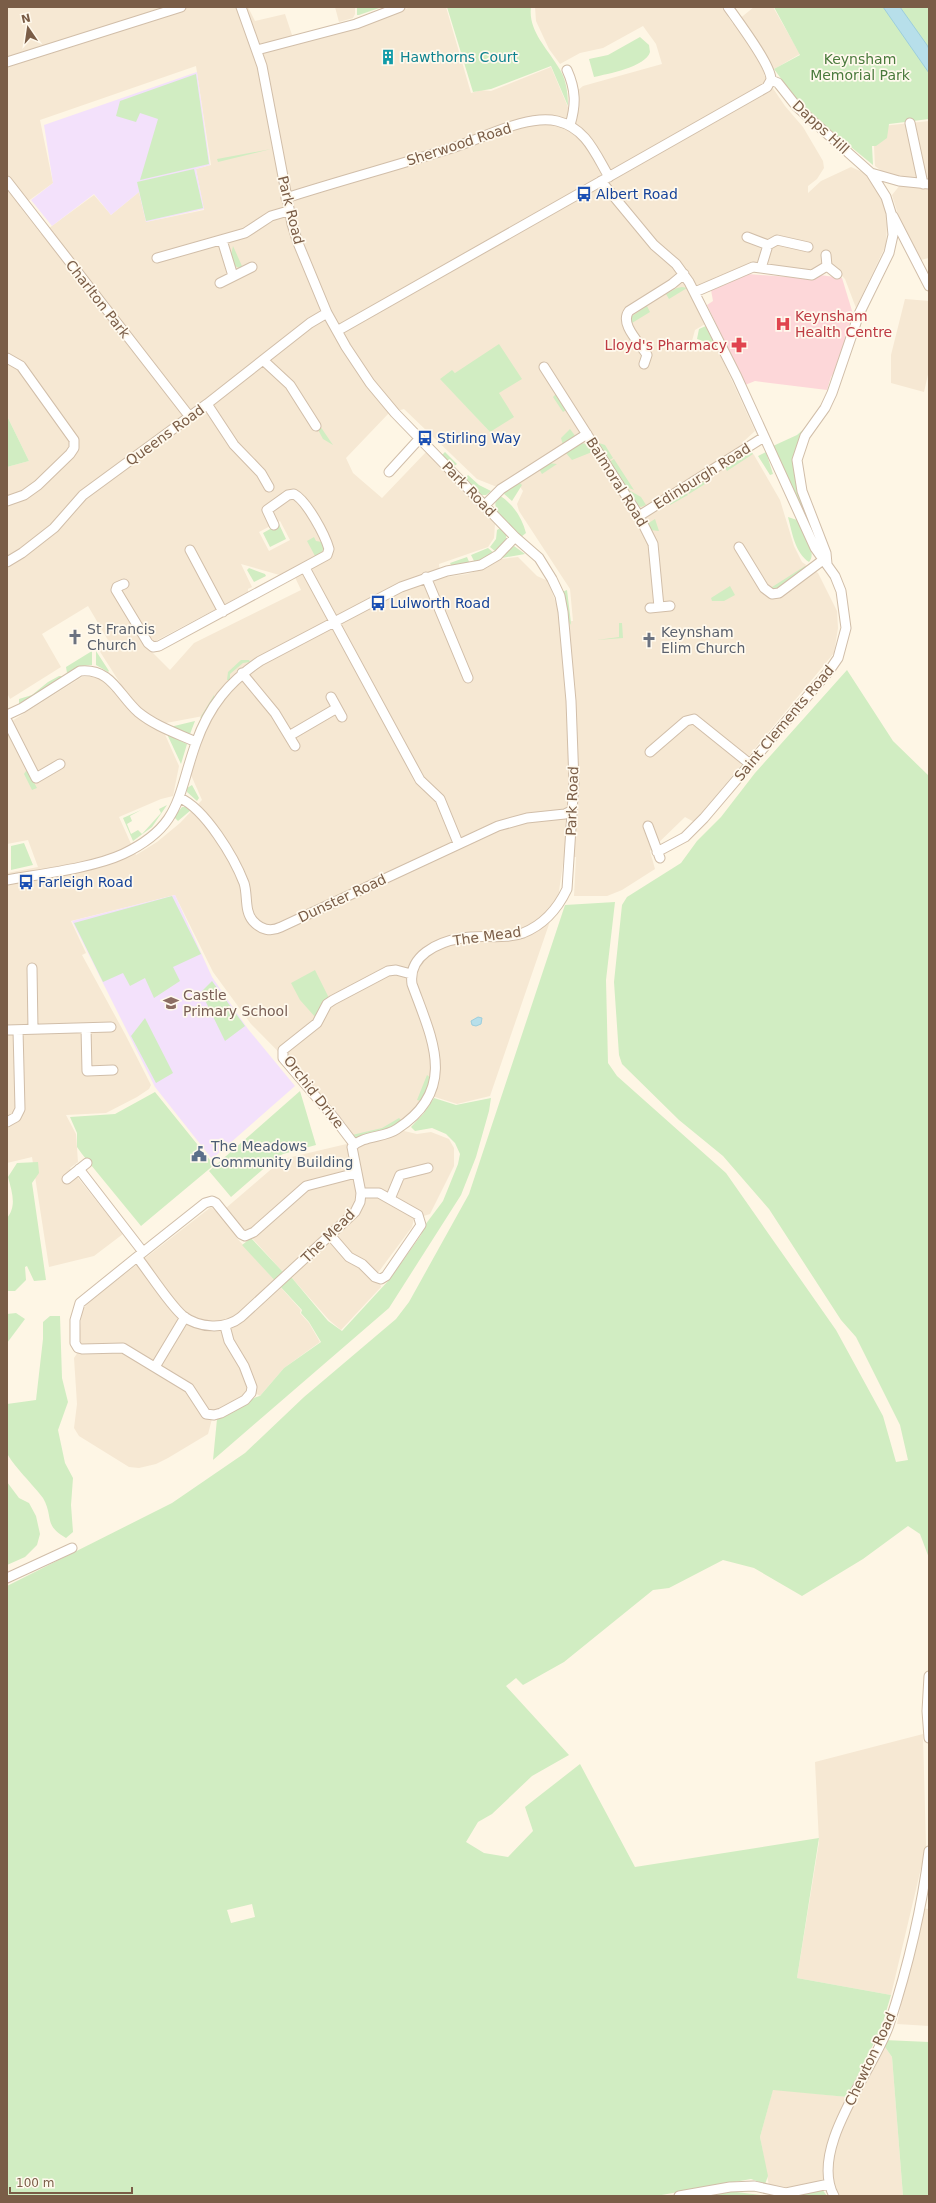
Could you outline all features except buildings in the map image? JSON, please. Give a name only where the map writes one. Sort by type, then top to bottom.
[{"type":"street","points":[[7,62],[181,7]]},
{"type":"street","name":"Park Road","points":[[241,7],[257,50],[271,114],[288,211],[298,243],[327,313],[346,347],[384,400],[515,537],[539,558],[552,579],[560,596],[563,612],[574,775],[567,889],[561,901]]},
{"type":"street","points":[[257,50],[356,24],[400,7]]},
{"type":"street","points":[[337,331],[767,87],[771,80],[770,73],[728,7]]},
{"type":"street","points":[[567,70],[572,82],[575,101],[570,125]]},
{"type":"street","name":"Dapps Hill","points":[[771,80],[778,83],[797,108],[871,173],[886,197]]},
{"type":"street","name":"Sherwood Road","points":[[286,198],[455,147],[527,122],[548,120],[570,125],[586,136],[605,179],[654,245],[684,274],[695,292]]},
{"type":"street","points":[[910,123],[926,184]]},
{"type":"street","name":"Dapps Hill","points":[[871,173],[899,181],[926,184]]},
{"type":"street","name":"Charlton Park","points":[[7,181],[190,417]]},
{"type":"street","points":[[886,197],[888,189],[892,184],[899,181]]},
{"type":"street","name":"Saint Clements Road","points":[[825,563],[826,553],[802,491],[797,460],[805,436],[825,408],[832,393],[859,314],[889,253],[893,235],[892,213],[886,197]]},
{"type":"street","points":[[162,254],[245,233],[271,216],[288,211]]},
{"type":"street","points":[[892,213],[929,286]]},
{"type":"street","points":[[747,237],[768,244],[777,240],[808,247]]},
{"type":"street","points":[[222,240],[233,276]]},
{"type":"street","points":[[761,268],[768,244]]},
{"type":"street","points":[[826,255],[827,266],[837,274]]},
{"type":"street","points":[[695,292],[753,267],[812,275],[827,266]]},
{"type":"street","points":[[220,283],[252,267]]},
{"type":"street","points":[[644,364],[647,355],[626,323],[626,315],[629,311],[672,284],[684,274]]},
{"type":"street","name":"Saint Clements Road","points":[[648,826],[658,855],[685,837],[750,764],[829,671],[838,658],[846,628],[844,609],[835,576],[815,548],[738,377],[695,292]]},
{"type":"street","name":"Queens Road","points":[[7,562],[22,553],[54,528],[83,495],[190,417],[310,323],[327,313]]},
{"type":"street","points":[[7,358],[21,366],[74,440],[74,448],[70,454],[38,484],[24,495],[7,502]]},
{"type":"street","points":[[263,360],[290,385],[316,426]]},
{"type":"street","name":"Balmoral Road","points":[[544,366],[639,516],[653,544],[654,608],[670,606]]},
{"type":"street","points":[[207,404],[234,445],[264,471],[270,487]]},
{"type":"street","points":[[484,505],[501,489],[587,434]]},
{"type":"street","name":"Edinburgh Road","points":[[639,516],[764,437]]},
{"type":"street","points":[[389,472],[420,438]]},
{"type":"street","points":[[124,584],[117,587],[116,590],[148,643],[153,647],[223,612],[327,555],[329,549],[324,536],[300,498],[294,494],[288,495],[267,510],[268,515],[274,525]]},
{"type":"street","points":[[7,880],[102,862],[122,855],[154,835],[173,813],[180,798],[196,742],[209,714],[225,690],[242,673],[260,661],[401,587],[426,577],[447,571],[481,565],[498,555],[515,537]]},
{"type":"street","points":[[738,547],[764,588],[772,594],[779,593],[825,563]]},
{"type":"street","points":[[190,550],[223,612]]},
{"type":"street","points":[[305,568],[420,780],[440,799],[444,806],[458,843]]},
{"type":"street","points":[[426,577],[468,678]]},
{"type":"street","points":[[7,715],[22,708],[80,671],[90,670],[106,676],[138,711],[150,720],[196,742]]},
{"type":"street","points":[[242,673],[275,713],[295,746]]},
{"type":"street","points":[[331,697],[342,717]]},
{"type":"street","points":[[289,736],[337,708]]},
{"type":"street","points":[[650,752],[686,721],[694,719],[750,764]]},
{"type":"street","points":[[7,721],[36,778],[60,764]]},
{"type":"street","name":"Dunster Road","points":[[180,798],[190,802],[201,812],[212,826],[244,883],[247,909],[252,920],[259,927],[268,930],[281,927],[458,843],[498,826],[527,818],[565,814],[571,811]]},
{"type":"street","name":"The Mead","points":[[411,974],[420,956],[443,943],[461,938],[506,936],[521,933],[535,927],[548,917],[561,901]]},
{"type":"street","points":[[32,968],[33,1029]]},
{"type":"street","name":"Orchid Drive","points":[[354,1144],[335,1119],[283,1058],[283,1050],[317,1023],[327,1004],[333,1000],[388,972],[396,970],[411,974]]},
{"type":"street","points":[[354,1144],[397,1129],[411,1118],[422,1107],[435,1077],[435,1049],[412,984],[411,974]]},
{"type":"street","points":[[7,1030],[112,1027]]},
{"type":"street","points":[[86,1028],[87,1071],[113,1070]]},
{"type":"street","points":[[7,1122],[16,1117],[20,1109],[18,1030]]},
{"type":"street","name":"The Mead","points":[[225,1326],[241,1317],[355,1212],[360,1202],[361,1193],[351,1150],[354,1144]]},
{"type":"street","points":[[67,1179],[86,1163]]},
{"type":"street","points":[[390,1199],[400,1175],[428,1168]]},
{"type":"street","points":[[79,1169],[140,1254],[185,1317],[214,1326],[225,1326],[229,1341],[242,1360],[252,1387],[251,1393],[245,1400],[222,1413],[214,1415],[206,1414],[194,1393],[189,1388],[123,1348],[78,1348],[75,1343],[75,1320],[80,1303],[140,1254],[205,1203],[212,1201],[216,1203],[241,1234],[245,1236],[254,1232],[306,1186],[356,1173]]},
{"type":"street","points":[[330,1236],[349,1256],[362,1264],[375,1277],[381,1279],[386,1276],[420,1225],[418,1215],[378,1193],[361,1193]]},
{"type":"street","points":[[155,1367],[185,1317]]},
{"type":"street","points":[[7,1578],[72,1548]]},
{"type":"street","points":[[929,1676],[927,1711],[929,1738]]},
{"type":"street","name":"Chewton Road","points":[[834,2196],[829,2184],[831,2152],[839,2125],[888,2027],[906,1963],[929,1851]]},
{"type":"street","points":[[679,2196],[730,2187],[754,2186],[786,2193],[829,2184]]},
{"type":"shaded area","points":[[7,7],[248,7],[255,21],[285,14],[295,44],[399,10],[413,7],[446,7],[471,93],[481,90],[491,91],[551,67],[570,112],[578,114],[577,91],[583,86],[662,64],[656,44],[643,26],[603,48],[580,53],[560,64],[549,49],[536,21],[535,7],[721,7],[733,24],[754,7],[773,7],[800,54],[764,75],[785,106],[803,127],[823,161],[824,168],[817,179],[808,186],[808,193],[821,181],[851,167],[865,173],[884,201],[887,224],[886,245],[856,308],[845,279],[831,264],[809,274],[755,264],[690,291],[705,324],[695,330],[692,341],[717,348],[755,431],[743,442],[754,455],[780,500],[794,546],[802,562],[818,573],[837,611],[838,628],[834,653],[694,822],[685,817],[650,851],[655,869],[622,890],[607,896],[574,896],[576,857],[564,857],[558,898],[490,1096],[457,1104],[432,1096],[404,1131],[417,1134],[431,1132],[449,1139],[454,1148],[454,1166],[430,1214],[414,1219],[412,1227],[377,1274],[381,1287],[341,1330],[329,1320],[292,1278],[282,1271],[252,1238],[236,1237],[301,1310],[300,1313],[309,1323],[320,1342],[284,1368],[260,1396],[255,1393],[212,1419],[208,1434],[156,1464],[139,1468],[129,1467],[79,1436],[74,1428],[77,1404],[74,1358],[78,1352],[82,1310],[90,1301],[211,1207],[219,1214],[283,1159],[355,1142],[346,1124],[327,1101],[251,1024],[213,972],[175,895],[71,921],[86,953],[82,955],[151,1085],[149,1089],[137,1097],[106,1113],[66,1115],[76,1134],[78,1162],[70,1168],[123,1234],[94,1256],[49,1267],[32,1157],[7,1163],[7,873],[38,867],[28,840],[7,844],[7,724],[82,677],[96,677],[105,682],[112,691],[120,683],[97,647],[108,640],[88,606],[42,634],[61,667],[10,699],[7,693],[7,467],[29,461],[7,416]],"holes":[[[196,66],[211,165],[196,169],[204,210],[146,222],[139,192],[111,215],[94,195],[41,234],[20,207],[53,183],[40,120]],[[452,371],[455,373],[490,432],[441,379]],[[404,409],[477,479],[497,487],[514,478],[523,491],[517,504],[519,511],[570,589],[573,621],[560,622],[557,606],[548,581],[537,576],[518,557],[500,559],[487,568],[467,574],[440,578],[439,564],[488,547],[494,538],[495,524],[426,452],[382,498],[353,473],[346,458],[389,413]],[[280,521],[290,540],[269,551],[259,532]],[[241,564],[283,576],[292,571],[301,590],[194,643],[170,670],[146,646],[248,592],[248,589],[252,587]],[[214,714],[205,731],[191,775],[202,800],[180,823],[157,842],[136,855],[119,817],[161,799],[173,796],[179,766],[163,730],[166,723]]]},
{"type":"shaded area","points":[[335,7],[355,7],[355,14],[353,18],[339,22]]},
{"type":"shaded area","points":[[197,72],[210,165],[196,169],[204,209],[146,222],[139,192],[111,215],[94,194],[52,226],[31,200],[53,183],[44,125]]},
{"type":"shaded area","points":[[929,121],[929,258],[920,260],[901,224],[892,195],[905,179],[883,172],[875,166],[873,127]]},
{"type":"shaded area","name":"Keynsham Health Centre","points":[[748,274],[814,279],[820,275],[842,278],[853,314],[846,335],[842,361],[831,377],[827,390],[755,381],[745,385],[707,305],[713,301],[711,290]]},
{"type":"shaded area","points":[[905,299],[929,301],[929,370],[924,392],[891,383],[891,355]]},
{"type":"shaded area","name":"Castle Primary School","points":[[175,895],[212,977],[248,1029],[295,1086],[212,1159],[155,1087],[72,921]]},
{"type":"shaded area","points":[[923,1734],[926,1847],[891,1995],[797,1978],[819,1842],[815,1762]]},
{"type":"shaded area","points":[[921,1908],[929,1909],[929,2026],[897,2024]]},
{"type":"shaded area","points":[[885,2047],[892,2057],[903,2196],[839,2196],[832,2175],[816,2182],[797,2187],[785,2188],[769,2186],[760,2137],[773,2089],[856,2098]]},
{"type":"green space","points":[[357,7],[382,7],[357,15]]},
{"type":"green space","points":[[447,7],[531,7],[532,23],[535,31],[560,70],[564,80],[567,90],[568,106],[551,66],[491,89],[473,92]]},
{"type":"green space","name":"Keynsham Memorial Park","points":[[774,7],[929,7],[929,119],[889,124],[887,138],[876,146],[872,146],[873,165],[801,106],[774,69],[800,55]]},
{"type":"green space","points":[[640,37],[649,45],[650,52],[647,57],[634,66],[594,77],[589,59],[608,55]]},
{"type":"green space","points":[[196,74],[209,164],[140,180],[158,119],[140,113],[136,122],[116,116],[120,101]]},
{"type":"green space","points":[[271,149],[218,162],[217,159]]},
{"type":"green space","points":[[194,169],[203,208],[146,221],[137,182]]},
{"type":"green space","points":[[233,246],[242,266],[239,268],[235,266],[231,255]]},
{"type":"green space","points":[[682,287],[687,288],[669,299],[666,294]]},
{"type":"green space","points":[[647,306],[650,312],[632,323],[632,316]]},
{"type":"green space","points":[[706,326],[715,345],[697,339],[699,329]]},
{"type":"green space","points":[[499,344],[522,379],[499,393],[514,417],[490,432],[440,379],[452,370],[455,373]]},
{"type":"green space","points":[[556,394],[566,410],[563,412],[553,397]]},
{"type":"green space","points":[[7,416],[29,461],[7,467]]},
{"type":"green space","points":[[320,426],[333,445],[323,439],[317,428]]},
{"type":"green space","points":[[805,428],[795,451],[819,549],[773,446],[797,435]]},
{"type":"green space","points":[[570,429],[576,437],[563,445],[561,438]]},
{"type":"green space","points":[[581,443],[587,444],[592,452],[572,460],[565,452]]},
{"type":"green space","points":[[599,443],[605,445],[613,458],[608,461]]},
{"type":"green space","points":[[750,450],[753,454],[727,471],[724,466]]},
{"type":"green space","points":[[445,452],[457,464],[453,467],[442,455]]},
{"type":"green space","points":[[766,452],[773,474],[770,475],[758,456]]},
{"type":"green space","points":[[614,459],[634,490],[624,486],[609,462]]},
{"type":"green space","points":[[548,463],[557,464],[542,474],[539,469]]},
{"type":"green space","points":[[468,475],[479,485],[491,491],[486,495],[481,495],[465,479]]},
{"type":"green space","points":[[702,480],[705,484],[689,494],[687,490]]},
{"type":"green space","points":[[519,482],[522,485],[512,501],[502,492]]},
{"type":"green space","points":[[627,489],[641,497],[646,505],[641,507],[637,505]]},
{"type":"green space","points":[[685,491],[688,495],[670,505],[668,502]]},
{"type":"green space","points":[[499,495],[512,506],[519,516],[526,533],[521,537],[501,518],[496,506],[496,501]]},
{"type":"green space","points":[[788,517],[797,520],[808,541],[812,553],[809,562],[797,548]]},
{"type":"green space","points":[[655,519],[659,531],[650,530],[647,524]]},
{"type":"green space","points":[[279,524],[286,539],[270,547],[263,533]]},
{"type":"green space","points":[[502,527],[505,531],[506,537],[504,543],[496,552],[490,547],[496,539],[497,530]]},
{"type":"green space","points":[[314,537],[316,541],[322,542],[324,547],[322,552],[315,556],[307,541]]},
{"type":"green space","points":[[514,546],[525,554],[502,558],[501,556]]},
{"type":"green space","points":[[488,548],[494,553],[475,563],[471,555]]},
{"type":"green space","points":[[467,557],[470,564],[452,567],[450,563]]},
{"type":"green space","points":[[805,566],[808,567],[778,590],[769,589]]},
{"type":"green space","points":[[249,568],[265,574],[266,576],[254,582],[247,570]]},
{"type":"green space","points":[[730,586],[735,595],[724,601],[712,601],[711,598]]},
{"type":"green space","points":[[567,590],[571,623],[570,625],[562,592]]},
{"type":"green space","points":[[619,623],[622,623],[623,638],[597,640],[619,637]]},
{"type":"green space","points":[[92,651],[92,665],[80,666],[67,673],[66,667]]},
{"type":"green space","points":[[96,651],[109,671],[108,672],[96,665]]},
{"type":"green space","points":[[241,660],[249,660],[250,662],[243,663],[230,674],[230,680],[227,680],[228,672]]},
{"type":"green space","points":[[847,670],[893,741],[929,776],[929,1558],[920,1534],[908,1526],[863,1559],[802,1596],[754,1568],[723,1560],[669,1588],[653,1590],[564,1662],[523,1685],[516,1678],[506,1686],[569,1755],[532,1776],[492,1814],[478,1822],[466,1842],[484,1853],[508,1857],[533,1831],[525,1807],[580,1764],[635,1867],[819,1838],[797,1978],[891,1995],[881,2029],[847,2097],[773,2090],[760,2137],[768,2176],[765,2184],[751,2179],[656,2196],[7,2196],[7,1586],[172,1503],[245,1453],[304,1397],[396,1319],[409,1302],[469,1194],[565,905],[615,902],[606,980],[608,1063],[617,1076],[726,1173],[836,1330],[883,1416],[896,1462],[908,1460],[900,1425],[856,1337],[841,1320],[769,1209],[723,1156],[679,1120],[622,1064],[619,1055],[614,982],[622,905],[627,897],[681,863],[697,841],[721,817],[755,773]],"holes":[[[252,1904],[255,1917],[231,1923],[227,1910]]]},
{"type":"green space","points":[[59,676],[63,676],[19,706],[19,699],[32,695],[48,682]]},
{"type":"green space","points":[[214,695],[214,698],[203,717],[200,718]]},
{"type":"green space","points":[[195,721],[190,734],[170,727]]},
{"type":"green space","points":[[167,734],[187,744],[181,764]]},
{"type":"green space","points":[[28,771],[37,788],[32,790],[24,774]]},
{"type":"green space","points":[[192,785],[199,798],[197,801],[187,792],[187,788]]},
{"type":"green space","points":[[167,805],[152,827],[133,841],[123,818],[141,810],[130,816],[132,821],[127,824],[131,834],[138,830],[142,834],[161,813],[159,809]]},
{"type":"green space","points":[[182,807],[188,807],[191,810],[178,821],[174,817]]},
{"type":"green space","points":[[24,843],[33,865],[11,870],[11,846]]},
{"type":"green space","points":[[172,896],[201,954],[173,967],[180,981],[154,998],[145,978],[130,986],[123,973],[103,982],[74,923]]},
{"type":"green space","points":[[315,970],[329,998],[316,1018],[300,1000],[291,983]]},
{"type":"green space","points":[[212,981],[245,1026],[225,1041],[201,992]]},
{"type":"green space","points":[[145,1018],[173,1073],[156,1083],[131,1036]]},
{"type":"green space","points":[[427,1075],[431,1078],[421,1101],[417,1100]]},
{"type":"green space","points":[[300,1091],[316,1145],[283,1154],[276,1158],[231,1197],[209,1171]]},
{"type":"green space","points":[[155,1092],[214,1165],[141,1226],[77,1147],[77,1133],[70,1117],[115,1114]]},
{"type":"green space","points":[[434,1098],[456,1105],[491,1098],[489,1111],[476,1157],[461,1195],[389,1308],[213,1460],[217,1419],[246,1402],[260,1396],[284,1368],[321,1342],[309,1322],[301,1313],[302,1310],[242,1245],[251,1238],[282,1271],[292,1278],[328,1321],[342,1331],[389,1280],[421,1235],[425,1225],[443,1201],[458,1164],[460,1154],[455,1143],[446,1134],[432,1128],[415,1131],[411,1127],[424,1113]]},
{"type":"green space","points":[[399,1118],[402,1121],[385,1131],[356,1138],[352,1135],[382,1128]]},
{"type":"green space","points":[[38,1162],[39,1173],[32,1183],[46,1280],[34,1281],[27,1266],[25,1267],[26,1280],[15,1291],[7,1291],[7,1218],[13,1204],[8,1177],[17,1163]]},
{"type":"green space","points":[[16,1313],[25,1319],[7,1343],[7,1314]]},
{"type":"green space","points":[[50,1316],[60,1316],[62,1378],[68,1402],[58,1430],[65,1463],[73,1478],[71,1505],[73,1532],[66,1538],[54,1529],[43,1498],[13,1463],[6,1449],[7,1404],[36,1400],[43,1339],[43,1322]]},
{"type":"green space","points":[[7,1482],[19,1498],[29,1503],[36,1516],[40,1534],[37,1545],[25,1557],[7,1565]]},
{"type":"green space","points":[[884,2040],[929,2042],[929,2196],[903,2196],[892,2057],[885,2047]]},
{"type":"green space","points":[[822,2189],[827,2196],[792,2196]]},
{"type":"green space","points":[[729,2191],[769,2196],[711,2196]]},
{"type":"water","points":[[883,7],[900,7],[927,45],[929,49],[929,73]]},
{"type":"water","points":[[478,1017],[482,1018],[481,1024],[476,1026],[472,1025],[471,1021]]},
{"type":"place","name":"Hawthorns Court","points":[[388,57]]},
{"type":"place","name":"Albert Road","points":[[584,194]]},
{"type":"place","name":"Keynsham Health Centre","points":[[783,324]]},
{"type":"place","name":"Lloyd's Pharmacy","points":[[739,345]]},
{"type":"place","name":"Stirling Way","points":[[425,438]]},
{"type":"place","name":"Lulworth Road","points":[[378,603]]},
{"type":"place","name":"St Francis Church","points":[[75,637]]},
{"type":"place","name":"Keynsham Elim Church","points":[[649,640]]},
{"type":"place","name":"Farleigh Road","points":[[26,882]]},
{"type":"place","name":"Castle Primary School","points":[[171,1003]]},
{"type":"place","name":"The Meadows Community Building","points":[[199,1154]]}]
